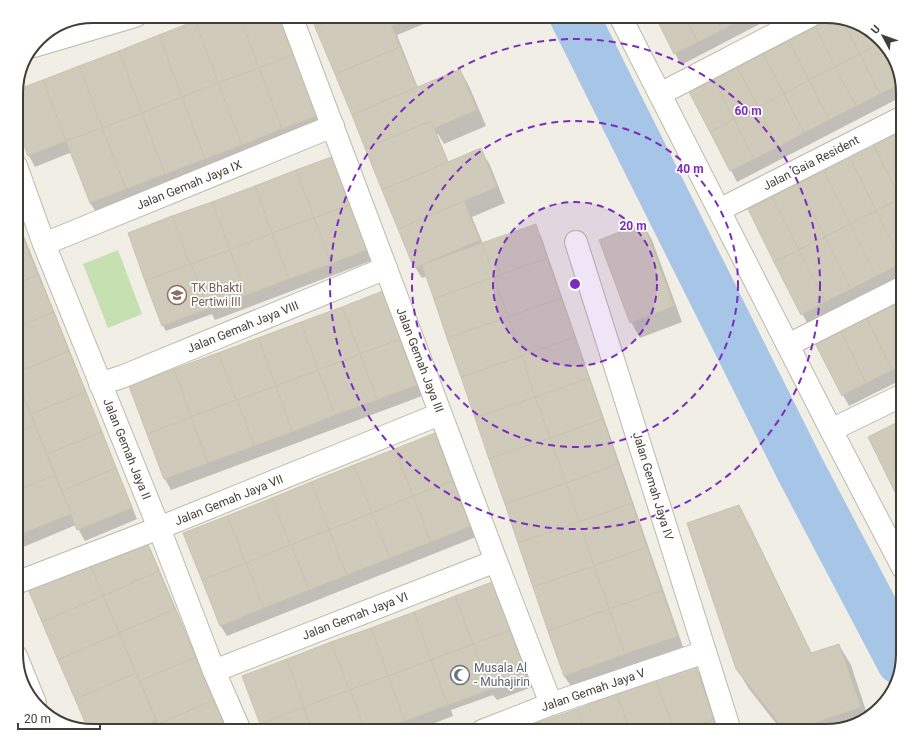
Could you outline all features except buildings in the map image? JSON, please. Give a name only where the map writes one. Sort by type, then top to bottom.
[{"type":"street","points":[[44,43],[111,23]]},
{"type":"street","name":"Jalan Gemah Jaya III","points":[[294,23],[440,414],[551,704]]},
{"type":"street","points":[[624,23],[896,555]]},
{"type":"street","points":[[660,94],[797,23]]},
{"type":"street","name":"Jalan Gaia Resident","points":[[719,210],[896,121]]},
{"type":"street","name":"Jalan Gemah Jaya IX","points":[[44,244],[333,126]]},
{"type":"street","name":"Jalan Gemah Jaya II","points":[[23,186],[44,244],[159,528],[214,671],[237,724]]},
{"type":"street","name":"Jalan Gemah Jaya IV","points":[[576,242],[728,724]]},
{"type":"street","name":"Jalan Gemah Jaya VIII","points":[[100,384],[124,376],[386,268]]},
{"type":"street","points":[[788,345],[896,291]]},
{"type":"street","points":[[831,430],[896,398]]},
{"type":"street","name":"Jalan Gemah Jaya VII","points":[[23,579],[159,528],[440,414]]},
{"type":"street","name":"Jalan Gemah Jaya VI","points":[[214,671],[496,561]]},
{"type":"street","name":"Jalan Gemah Jaya V","points":[[500,724],[551,704],[705,652]]},
{"type":"green space","points":[[118,250],[142,314],[108,328],[83,264]]},
{"type":"waterway","points":[[577,23],[800,469],[896,651]]},
{"type":"place","name":"TK Bhakti Pertiwi III","points":[[177,295]]},
{"type":"place","name":"Musala Al - Muhajirin","points":[[460,675]]}]
